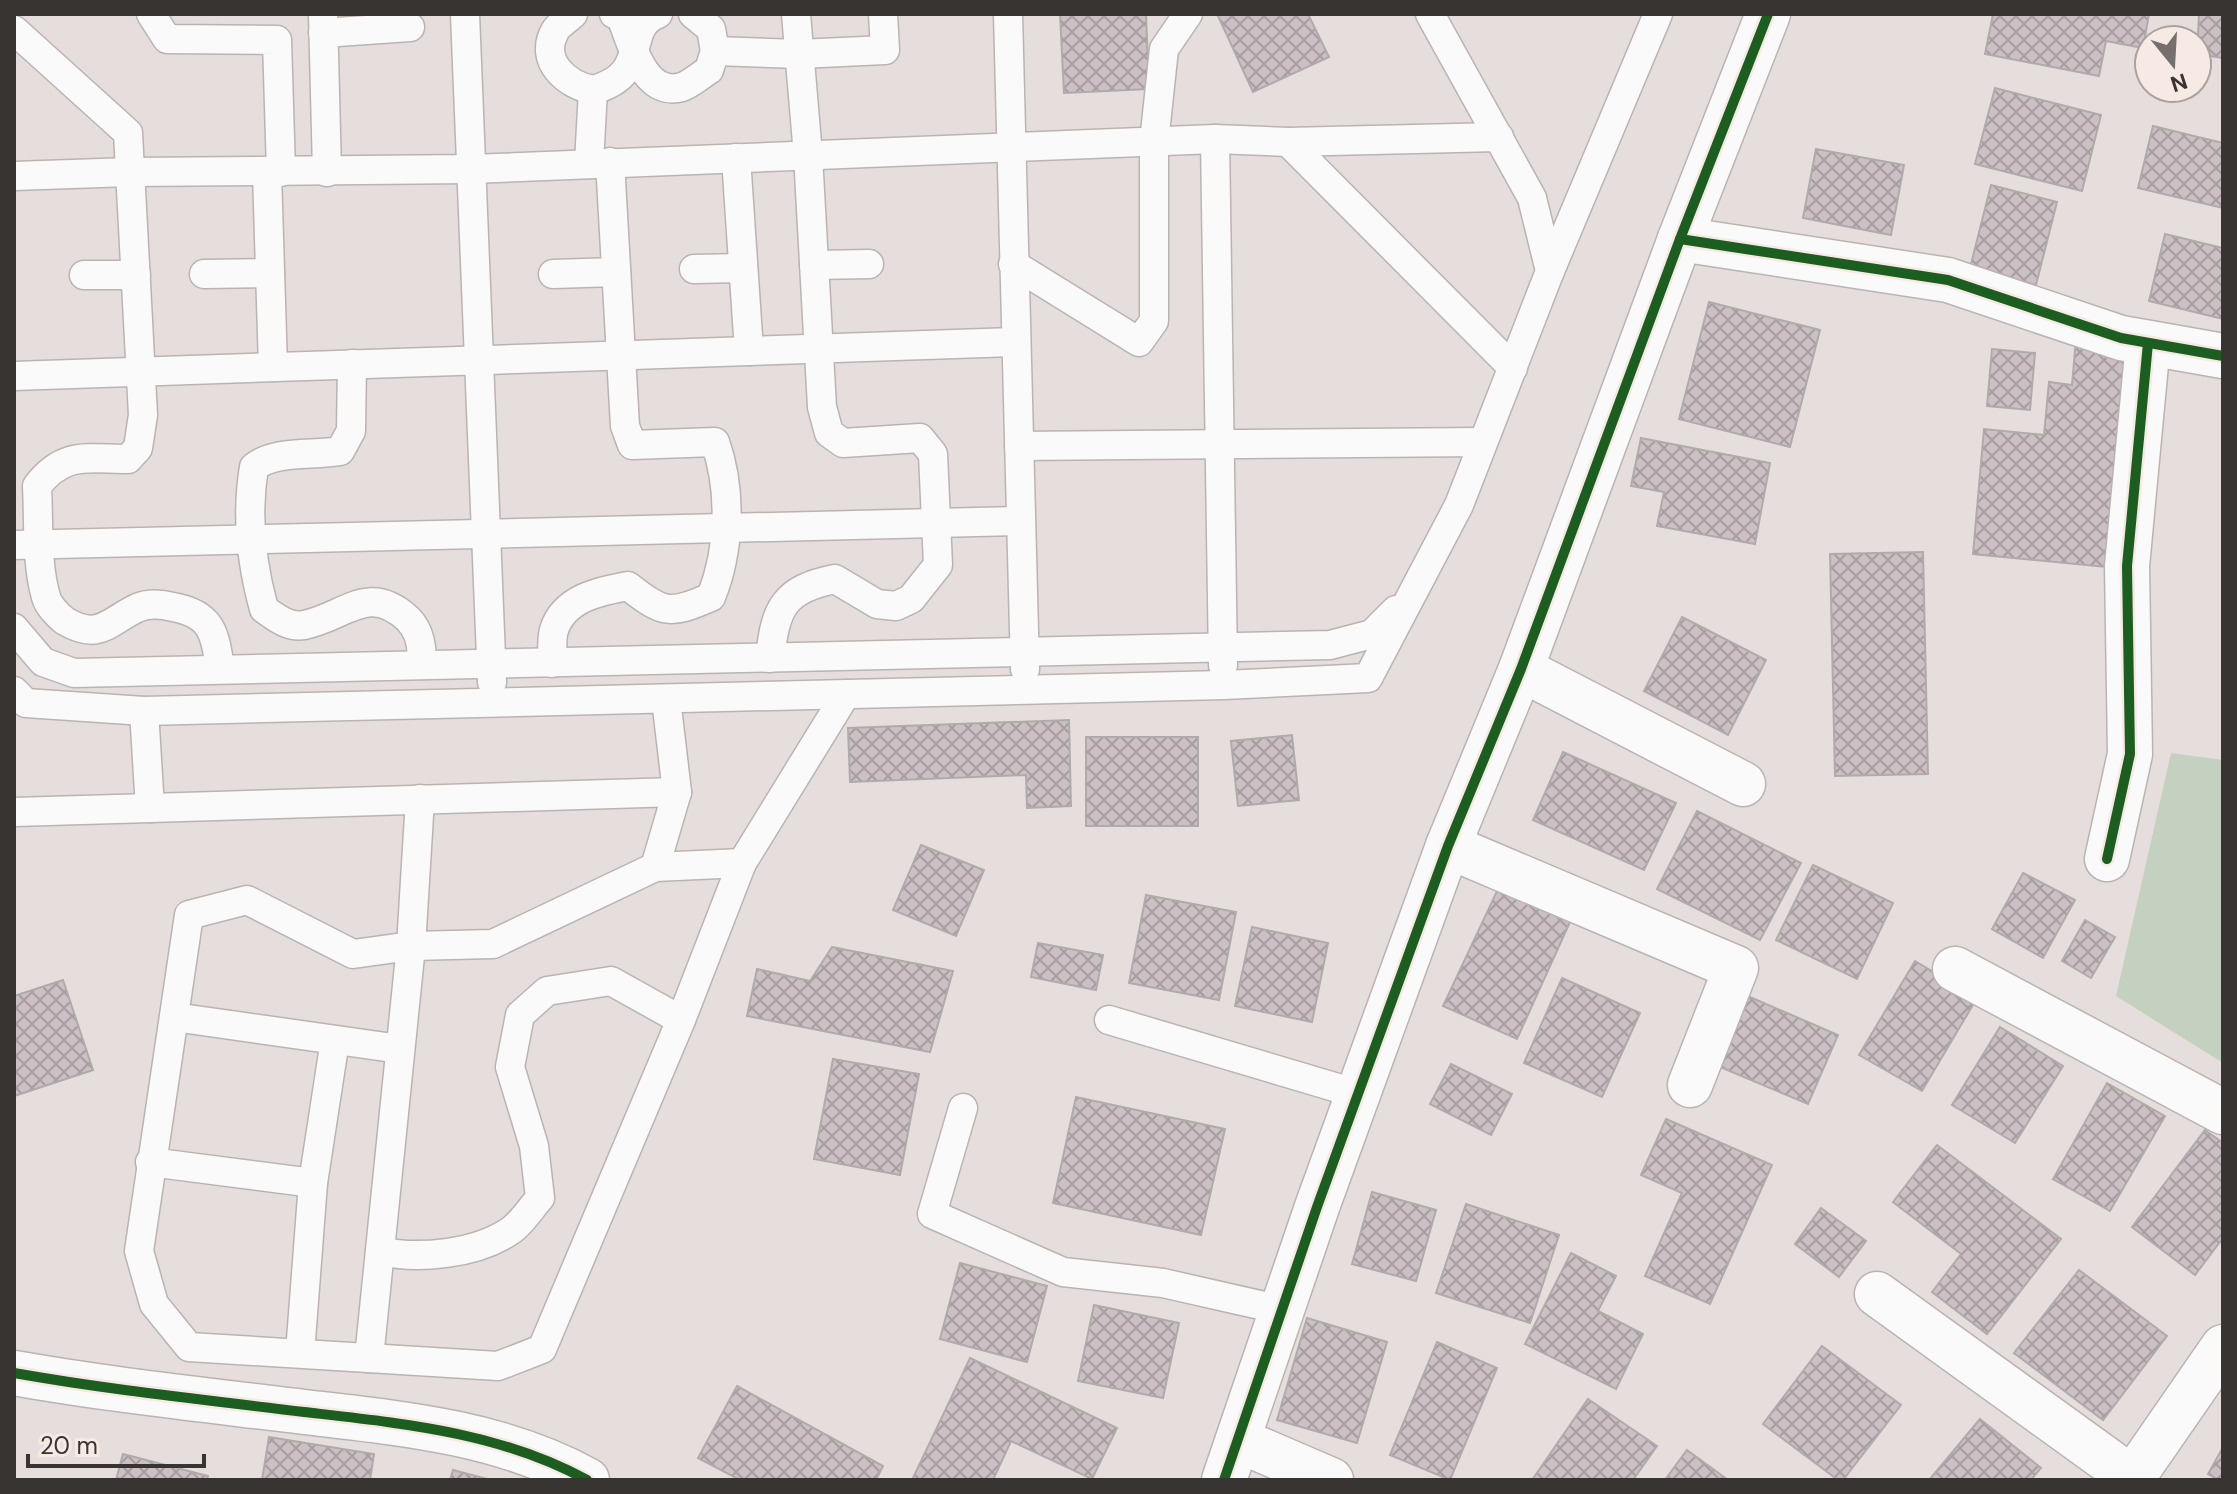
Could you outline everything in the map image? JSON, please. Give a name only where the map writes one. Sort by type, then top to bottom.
[{"type":"street","points":[[1331,1480],[1231,1460],[1448,846],[1521,669],[1680,239],[1768,14]]},
{"type":"street","points":[[1680,239],[1948,280],[2121,338],[2223,356]]},
{"type":"street","points":[[2107,859],[2130,754],[2127,566],[2148,343]]},
{"type":"street","points":[[1521,669],[1743,784]]},
{"type":"street","points":[[1448,846],[1736,968],[1690,1085]]},
{"type":"street","points":[[1955,969],[2223,1112]]},
{"type":"street","points":[[1877,1294],[2131,1479],[2223,1347]]},
{"type":"street","points":[[14,1373],[84,1385],[445,1429],[562,1467],[587,1480]]},
{"type":"lane","points":[[19,14],[14,31],[128,133],[143,415],[138,448],[128,459],[64,460],[50,470],[37,486],[27,544],[46,600],[61,618],[82,630],[98,630],[138,608],[158,603],[187,609],[204,617],[211,629],[220,669]]},
{"type":"lane","points":[[151,14],[167,39],[277,40],[270,273],[273,367]]},
{"type":"lane","points":[[465,14],[492,703]]},
{"type":"lane","points":[[573,14],[554,32],[551,53],[558,72],[574,86],[593,90],[613,85],[629,69],[640,32],[651,17],[658,14]]},
{"type":"lane","points":[[614,14],[621,17],[642,70],[661,86],[681,88],[709,70],[715,51],[711,29],[693,14]]},
{"type":"lane","points":[[770,658],[773,625],[782,604],[805,585],[835,579],[877,604],[896,606],[911,599],[938,565],[933,454],[920,438],[843,443],[829,433],[822,407],[808,155],[796,14]]},
{"type":"lane","points":[[715,51],[799,54],[885,50],[883,14]]},
{"type":"lane","points":[[1008,14],[1014,342],[1026,690]]},
{"type":"lane","points":[[1013,264],[1139,342],[1154,321],[1154,142],[1164,49],[1188,14]]},
{"type":"lane","points":[[1430,14],[1532,198],[1550,271]]},
{"type":"lane","points":[[14,691],[26,703],[144,711],[1224,685],[1368,678],[1459,505],[1550,271],[1658,14]]},
{"type":"lane","points":[[327,172],[323,23],[410,27]]},
{"type":"lane","points":[[552,663],[554,629],[572,606],[590,593],[628,586],[656,607],[676,612],[711,597],[723,566],[726,528],[723,464],[715,442],[632,445],[625,426],[616,272],[593,90]]},
{"type":"lane","points":[[14,176],[471,169],[1215,139],[1288,142],[1499,137]]},
{"type":"lane","points":[[1215,139],[1224,685]]},
{"type":"lane","points":[[1288,142],[1513,368]]},
{"type":"lane","points":[[736,158],[749,351]]},
{"type":"lane","points":[[814,265],[869,264]]},
{"type":"lane","points":[[694,269],[743,268]]},
{"type":"lane","points":[[553,274],[616,272]]},
{"type":"lane","points":[[204,274],[270,273]]},
{"type":"lane","points":[[84,275],[136,275]]},
{"type":"lane","points":[[14,376],[1014,342]]},
{"type":"lane","points":[[352,364],[351,431],[340,451],[313,456],[267,457],[254,467],[250,493],[251,539],[264,609],[282,622],[302,625],[370,601],[392,604],[412,623],[423,647],[421,665]]},
{"type":"lane","points":[[1019,446],[1482,442]]},
{"type":"lane","points":[[27,544],[1020,521]]},
{"type":"lane","points":[[14,628],[43,662],[74,673],[1223,648],[1330,645],[1372,634],[1413,592]]},
{"type":"lane","points":[[742,863],[655,867],[493,944],[411,946],[353,954],[247,900],[189,915],[139,1251],[154,1304],[189,1347],[498,1366],[542,1349],[681,1020],[742,863],[846,694]]},
{"type":"lane","points":[[655,867],[677,792],[666,699]]},
{"type":"lane","points":[[144,711],[150,808]]},
{"type":"lane","points":[[14,812],[677,792]]},
{"type":"lane","points":[[369,1358],[411,946],[420,799]]},
{"type":"lane","points":[[380,1251],[397,1255],[452,1253],[510,1231],[540,1198],[534,1146],[510,1067],[520,1015],[547,991],[611,981],[681,1020]]},
{"type":"lane","points":[[174,1017],[400,1049]]},
{"type":"lane","points":[[1109,1020],[1358,1094]]},
{"type":"lane","points":[[300,1353],[313,1183],[335,1040]]},
{"type":"lane","points":[[963,1108],[932,1214],[1063,1272],[1163,1283],[1282,1310]]},
{"type":"lane","points":[[150,1162],[313,1183]]},
{"type":"green space","points":[[2171,753],[2223,760],[2223,1063],[2116,996]]},
{"type":"building","points":[[1060,14],[1146,14],[1149,89],[1064,93]]},
{"type":"building","points":[[1308,14],[1329,57],[1253,92],[1218,16]]},
{"type":"building","points":[[1993,14],[2149,14],[2147,24],[2133,24],[2133,46],[2106,41],[2099,76],[1985,54]]},
{"type":"building","points":[[2199,14],[2223,14],[2223,58],[2213,56],[2213,24],[2198,24]]},
{"type":"building","points":[[1995,88],[2101,115],[2082,191],[1975,164]]},
{"type":"building","points":[[2153,126],[2223,143],[2223,208],[2138,188]]},
{"type":"building","points":[[1816,149],[1904,165],[1891,235],[1803,218]]},
{"type":"building","points":[[1991,185],[2057,202],[2036,285],[1970,268]]},
{"type":"building","points":[[2165,234],[2223,248],[2223,319],[2149,301]]},
{"type":"building","points":[[1709,302],[1820,330],[1790,447],[1679,419]]},
{"type":"building","points":[[2076,339],[2127,344],[2106,567],[1973,554],[1984,429],[2044,435],[2049,382],[2072,385]]},
{"type":"building","points":[[1992,349],[2035,353],[2030,410],[1987,406]]},
{"type":"building","points":[[1641,438],[1770,463],[1755,544],[1657,526],[1664,492],[1631,486]]},
{"type":"building","points":[[1923,552],[1928,774],[1835,776],[1830,554]]},
{"type":"building","points":[[1682,617],[1766,660],[1728,735],[1644,691]]},
{"type":"building","points":[[1069,720],[1071,806],[1027,808],[1026,775],[850,782],[848,728]]},
{"type":"building","points":[[1292,735],[1299,800],[1238,806],[1231,741]]},
{"type":"building","points":[[1086,737],[1198,737],[1198,826],[1086,826]]},
{"type":"building","points":[[1563,752],[1676,803],[1644,870],[1533,820]]},
{"type":"building","points":[[1697,811],[1801,863],[1760,940],[1657,889]]},
{"type":"building","points":[[921,845],[984,870],[956,936],[893,910]]},
{"type":"building","points":[[1813,865],[1893,903],[1857,979],[1776,940]]},
{"type":"building","points":[[2023,873],[2075,900],[2043,958],[1992,929]]},
{"type":"building","points":[[1498,889],[1570,922],[1517,1039],[1443,1006]]},
{"type":"building","points":[[1146,895],[1236,912],[1219,1000],[1129,983]]},
{"type":"building","points":[[2085,920],[2115,937],[2091,978],[2062,961]]},
{"type":"building","points":[[1252,927],[1328,943],[1312,1022],[1235,1006]]},
{"type":"building","points":[[1038,943],[1103,955],[1096,990],[1031,977]]},
{"type":"building","points":[[832,947],[953,971],[930,1052],[747,1016],[757,969],[810,981]]},
{"type":"building","points":[[1915,961],[1977,998],[1922,1091],[1859,1055]]},
{"type":"building","points":[[1562,978],[1640,1013],[1602,1097],[1524,1063]]},
{"type":"building","points":[[63,980],[93,1070],[14,1096],[14,996]]},
{"type":"building","points":[[1743,994],[1838,1035],[1808,1104],[1713,1064]]},
{"type":"building","points":[[2000,1027],[2063,1066],[2015,1143],[1952,1105]]},
{"type":"building","points":[[833,1059],[919,1074],[900,1175],[814,1159]]},
{"type":"building","points":[[1451,1064],[1512,1094],[1491,1135],[1430,1104]]},
{"type":"building","points":[[2107,1083],[2165,1116],[2110,1211],[2053,1179]]},
{"type":"building","points":[[1076,1097],[1225,1129],[1201,1235],[1053,1203]]},
{"type":"building","points":[[1666,1119],[1772,1165],[1710,1304],[1645,1276],[1682,1193],[1641,1175]]},
{"type":"building","points":[[2205,1130],[2223,1143],[2223,1238],[2195,1275],[2132,1227]]},
{"type":"building","points":[[1937,1145],[2061,1239],[1987,1334],[1932,1292],[1961,1254],[1893,1202]]},
{"type":"building","points":[[1372,1192],[1436,1210],[1416,1281],[1352,1264]]},
{"type":"building","points":[[1466,1204],[1559,1235],[1530,1323],[1436,1293]]},
{"type":"building","points":[[1821,1208],[1866,1241],[1839,1277],[1795,1244]]},
{"type":"building","points":[[1571,1253],[1616,1276],[1598,1311],[1643,1334],[1616,1389],[1525,1344]]},
{"type":"building","points":[[960,1263],[1047,1286],[1027,1362],[940,1339]]},
{"type":"building","points":[[2079,1270],[2167,1336],[2103,1420],[2014,1353]]},
{"type":"building","points":[[1094,1305],[1179,1323],[1163,1398],[1078,1381]]},
{"type":"building","points":[[1307,1318],[1387,1342],[1357,1443],[1277,1420]]},
{"type":"building","points":[[1437,1342],[1497,1368],[1450,1480],[1390,1455]]},
{"type":"building","points":[[1822,1346],[1901,1405],[1843,1480],[1838,1480],[1763,1424]]},
{"type":"building","points":[[970,1358],[1117,1428],[1092,1479],[1011,1441],[993,1480],[912,1480]]},
{"type":"building","points":[[737,1386],[883,1466],[876,1480],[740,1480],[698,1458]]},
{"type":"building","points":[[1588,1399],[1657,1446],[1633,1480],[1532,1480]]},
{"type":"building","points":[[1980,1419],[2041,1468],[2031,1480],[1929,1480]]},
{"type":"building","points":[[269,1437],[374,1454],[370,1480],[262,1480]]},
{"type":"building","points":[[2223,1447],[2223,1480],[2219,1480],[2208,1474]]},
{"type":"building","points":[[1687,1450],[1728,1480],[1665,1480]]},
{"type":"building","points":[[123,1454],[208,1476],[207,1480],[116,1480]]},
{"type":"building","points":[[453,1470],[491,1480],[450,1480]]},
{"type":"cycle path","points":[[1224,1480],[1317,1207],[1448,846],[1521,669],[1680,239],[1768,14]]},
{"type":"cycle path","points":[[1680,239],[1948,280],[2121,338],[2223,356]]},
{"type":"cycle path","points":[[2107,859],[2130,754],[2127,566],[2148,343]]},
{"type":"cycle path","points":[[14,1373],[449,1432],[520,1451],[587,1480]]}]
